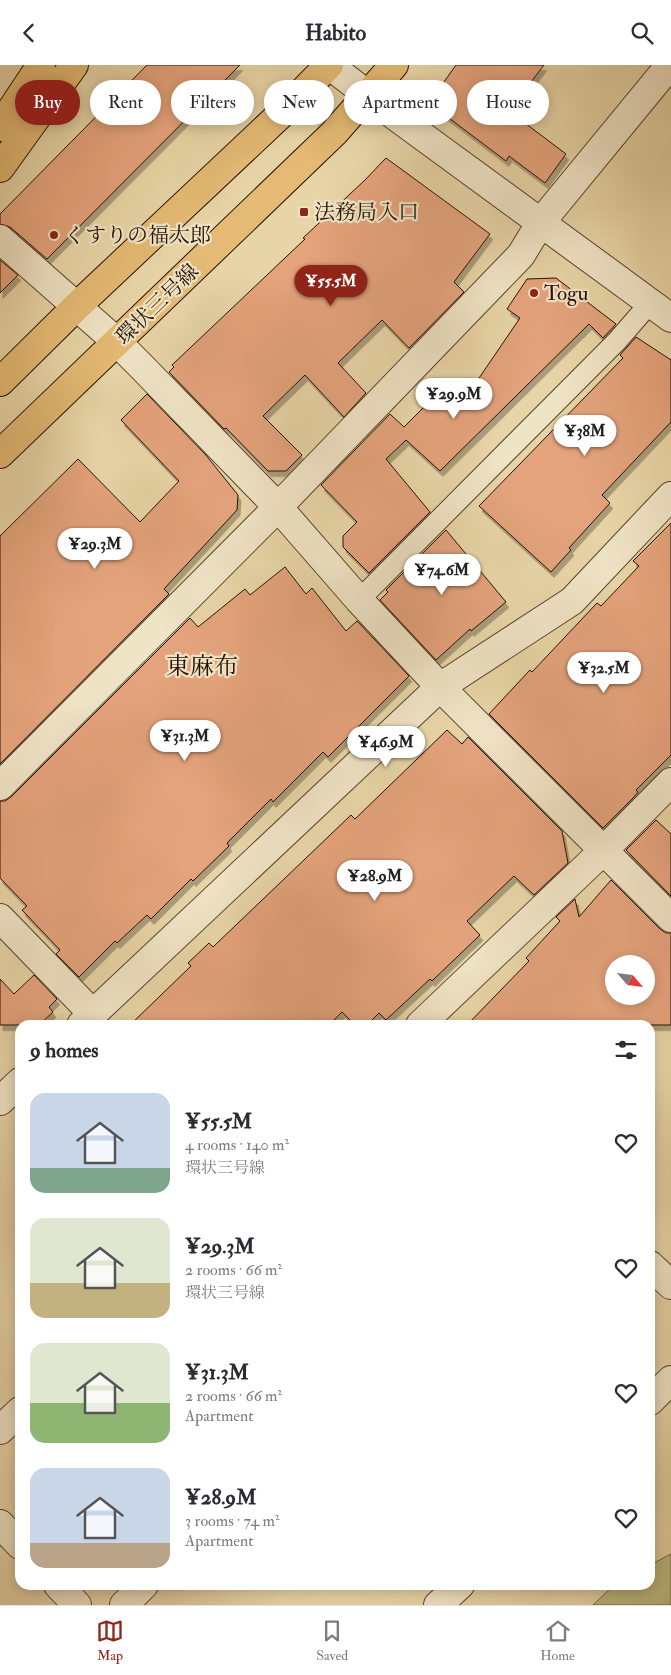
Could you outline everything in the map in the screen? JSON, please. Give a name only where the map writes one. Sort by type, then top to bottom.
[{"type":"main road","points":[[0,127],[41,65]]},
{"type":"main road","points":[[0,139],[54,65]]},
{"type":"main road","points":[[0,155],[58,65]]},
{"type":"main road","points":[[0,168],[74,65]]},
{"type":"main road","points":[[0,382],[76,307],[281,114],[329,65]]},
{"type":"main road","name":"環状三号線","points":[[381,80],[394,65]]},
{"type":"main road","name":"環状三号線","points":[[0,454],[344,122]]},
{"type":"street","points":[[329,65],[348,80]]},
{"type":"street","points":[[0,786],[278,507],[521,255],[541,222],[670,65]]},
{"type":"street","points":[[408,125],[660,310]]},
{"type":"street","points":[[0,239],[117,342],[278,507],[359,600],[440,687],[671,918]]},
{"type":"street","points":[[0,918],[87,1019],[440,687],[572,601],[671,496]]},
{"type":"street","points":[[425,1020],[603,851],[671,782]]},
{"type":"street","points":[[655,1270],[671,1285]]},
{"type":"street","points":[[655,1396],[671,1381]]},
{"type":"street","points":[[0,1430],[15,1416]]},
{"type":"street","points":[[0,1524],[15,1540]]},
{"type":"street","points":[[63,1590],[77,1605]]},
{"type":"street","points":[[124,1605],[139,1590]]},
{"type":"street","points":[[438,1605],[454,1590]]},
{"type":"lane","points":[[359,600],[617,341],[660,310]]},
{"type":"shaded area","points":[[671,1554],[671,1605],[593,1605],[609,1590],[655,1590],[655,1562]]},
{"type":"building","points":[[147,65],[240,65],[225,80],[171,80],[171,125],[180,125],[47,259],[10,227],[0,224],[0,214],[90,123],[90,125],[161,125],[161,80],[132,80]]},
{"type":"building","points":[[456,65],[544,65],[533,80],[467,80],[467,125],[528,125],[566,154],[545,183],[509,156],[506,161],[457,124],[457,80],[445,80]]},
{"type":"building","points":[[386,158],[490,234],[454,282],[464,292],[409,348],[382,320],[338,363],[366,393],[344,417],[305,375],[263,416],[302,455],[286,471],[268,471],[169,372],[174,367],[172,365],[305,239],[303,238]]},
{"type":"building","points":[[0,260],[18,275],[0,293]]},
{"type":"building","points":[[556,278],[616,324],[603,338],[589,324],[440,471],[406,440],[386,459],[430,512],[369,573],[343,547],[343,536],[357,522],[321,485],[390,414],[404,427],[443,388],[460,406],[520,318],[507,309],[527,279]]},
{"type":"building","points":[[636,337],[671,360],[671,422],[602,495],[610,503],[569,548],[571,550],[551,572],[479,506],[623,358],[620,355]]},
{"type":"building","points":[[147,394],[205,454],[238,495],[237,510],[164,589],[169,594],[0,764],[0,536],[78,459],[140,522],[179,481],[121,420]]},
{"type":"building","points":[[671,523],[671,755],[636,790],[638,792],[633,798],[603,828],[489,714],[530,670],[532,672],[597,603],[601,606],[639,566],[633,561]]},
{"type":"building","points":[[446,530],[506,602],[471,631],[470,629],[436,660],[380,600],[388,592],[386,590]]},
{"type":"building","points":[[285,567],[306,594],[312,588],[346,631],[357,621],[409,676],[328,757],[323,752],[273,802],[271,799],[227,843],[229,846],[193,881],[191,879],[151,919],[147,915],[117,943],[115,941],[79,977],[56,954],[60,950],[22,910],[27,906],[0,878],[0,801],[5,801],[11,797],[190,618],[198,627],[245,589],[250,595]]},
{"type":"building","points":[[447,730],[462,744],[468,737],[562,831],[568,863],[534,895],[514,876],[467,921],[480,935],[432,981],[430,979],[386,1020],[379,1013],[372,1020],[350,1020],[342,1012],[334,1020],[135,1020],[191,966],[188,963],[209,943],[213,947],[351,815],[355,819]]},
{"type":"building","points":[[656,820],[671,834],[671,896],[626,850]]},
{"type":"building","points":[[611,880],[660,929],[666,933],[671,933],[671,1025],[655,1025],[655,1020],[472,1020],[529,961],[526,958],[560,921],[556,917],[575,899],[579,917]]},
{"type":"building","points":[[34,975],[57,999],[49,1007],[53,1012],[44,1020],[15,1020],[15,1025],[0,1025],[0,979],[14,994]]},
{"type":"place","name":"法務局入口","points":[[304,212]]},
{"type":"place","name":"くすりの福太郎","points":[[54,235]]},
{"type":"place","name":"Togu","points":[[534,293]]},
{"type":"district","name":"東麻布","points":[[202,666]]}]
